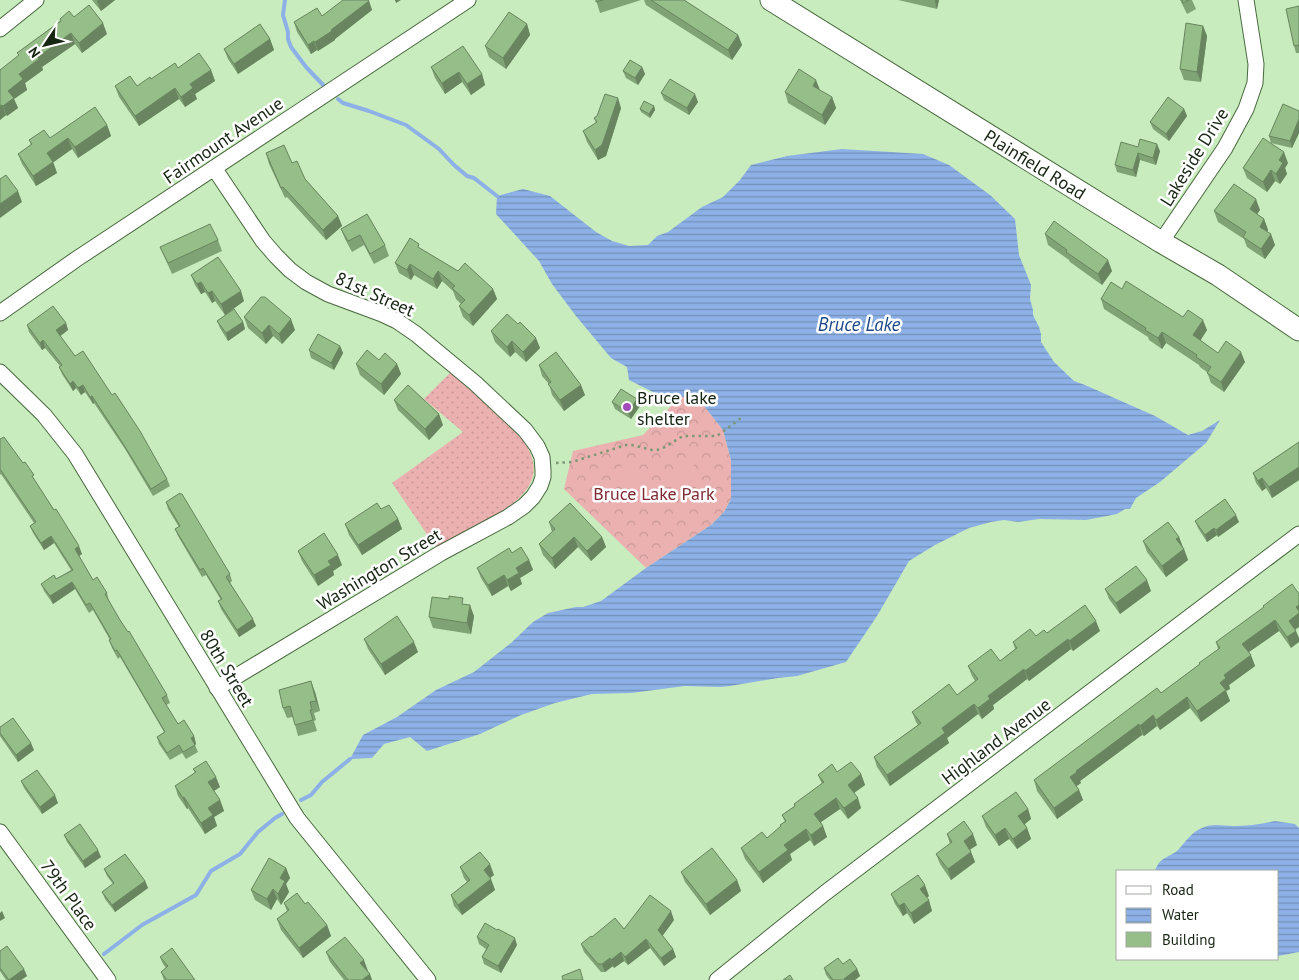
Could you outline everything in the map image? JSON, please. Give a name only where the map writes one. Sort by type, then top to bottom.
[{"type":"main road","name":"Plainfield Road","points":[[771,0],[1161,242],[1218,275],[1299,330]]},
{"type":"street","points":[[0,28],[36,0]]},
{"type":"street","name":"Fairmount Avenue","points":[[0,313],[214,168],[468,0]]},
{"type":"street","name":"Lakeside Drive","points":[[1161,242],[1224,148],[1246,109],[1254,83],[1256,64],[1246,0]]},
{"type":"street","name":"81st Street","points":[[214,168],[263,241],[290,270],[306,282],[328,294],[397,321],[416,334],[455,365],[519,424],[537,446],[543,467]]},
{"type":"street","name":"80th Street","points":[[0,372],[44,415],[75,454],[297,818],[428,980]]},
{"type":"street","name":"Washington Street","points":[[217,688],[441,553],[508,517],[524,506],[540,486],[543,477],[543,467]]},
{"type":"street","name":"Highland Avenue","points":[[717,980],[825,893],[1299,534]]},
{"type":"street","name":"79th Place","points":[[0,832],[108,980]]},
{"type":"path","points":[[543,467],[572,462],[626,445],[634,445],[652,450],[664,447],[683,436],[717,436],[741,418]]},
{"type":"green space","points":[[452,371],[523,440],[531,455],[534,468],[532,480],[518,499],[507,508],[437,549],[392,483],[463,432],[424,399]]},
{"type":"green space","name":"Bruce Lake Park","points":[[681,396],[704,406],[723,430],[731,460],[731,499],[724,512],[711,525],[646,568],[564,489],[573,451],[643,435]]},
{"type":"green space","points":[[677,460],[694,461],[692,489],[674,488]]},
{"type":"green space","points":[[623,464],[653,486],[642,501],[612,478]]},
{"type":"water","name":"Bruce Lake","points":[[842,149],[923,154],[949,165],[990,195],[1015,219],[1019,255],[1031,285],[1030,299],[1033,315],[1039,327],[1041,342],[1054,362],[1074,381],[1155,416],[1188,435],[1202,431],[1220,420],[1206,443],[1160,482],[1136,498],[1130,509],[1125,509],[1117,514],[1086,520],[1039,519],[1018,522],[1004,520],[991,522],[969,528],[935,545],[909,561],[877,616],[846,662],[797,676],[730,686],[685,686],[631,693],[592,694],[555,703],[521,715],[480,734],[427,751],[410,737],[384,744],[372,758],[350,759],[363,735],[397,717],[436,690],[474,672],[511,643],[533,622],[548,613],[583,607],[601,601],[646,568],[711,525],[724,512],[731,499],[731,460],[723,430],[704,406],[681,396],[657,394],[629,380],[627,367],[611,358],[552,284],[539,261],[496,214],[497,196],[523,189],[550,196],[596,232],[612,241],[629,246],[648,245],[657,236],[668,232],[702,207],[723,197],[740,180],[751,165],[787,156]]},
{"type":"water","points":[[1275,821],[1295,824],[1299,828],[1299,952],[1279,956],[1279,870],[1155,870],[1161,861],[1177,851],[1191,835],[1206,826],[1259,824]]},
{"type":"building","points":[[343,0],[369,1],[332,31],[308,45],[294,22],[317,8],[322,16]]},
{"type":"building","points":[[651,0],[684,0],[738,35],[728,50]]},
{"type":"building","points":[[89,5],[103,23],[79,43],[71,33],[38,57],[39,59],[19,74],[23,79],[8,91],[14,98],[0,106],[0,70],[19,55],[17,53],[61,21],[60,19],[69,11],[74,17]]},
{"type":"building","points":[[1299,6],[1299,45],[1294,46],[1286,9]]},
{"type":"building","points":[[509,12],[527,24],[503,58],[485,46]]},
{"type":"building","points":[[1186,23],[1203,26],[1197,72],[1180,69]]},
{"type":"building","points":[[260,24],[270,39],[234,64],[224,49]]},
{"type":"building","points":[[463,46],[482,74],[467,84],[459,72],[442,83],[431,67]]},
{"type":"building","points":[[199,53],[211,70],[190,84],[193,88],[181,97],[175,88],[135,116],[115,86],[130,76],[137,86],[175,63],[178,68]]},
{"type":"building","points":[[630,60],[642,67],[635,78],[623,71]]},
{"type":"building","points":[[799,69],[816,80],[813,86],[832,97],[822,115],[785,92]]},
{"type":"building","points":[[670,79],[695,94],[687,108],[661,93]]},
{"type":"building","points":[[605,94],[618,98],[602,145],[595,150],[583,131],[597,122],[594,118],[597,116]]},
{"type":"building","points":[[1168,97],[1184,109],[1166,134],[1150,122]]},
{"type":"building","points":[[644,101],[654,106],[649,114],[640,109]]},
{"type":"building","points":[[1283,104],[1299,111],[1299,119],[1290,141],[1269,136]]},
{"type":"building","points":[[95,107],[107,125],[75,147],[68,138],[47,153],[53,162],[33,176],[18,154],[32,144],[29,140],[44,130],[50,138]]},
{"type":"building","points":[[1263,138],[1284,152],[1279,160],[1283,163],[1276,174],[1271,170],[1263,182],[1243,168]]},
{"type":"building","points":[[1140,139],[1157,144],[1153,158],[1138,153],[1133,170],[1115,165],[1121,142],[1138,147]]},
{"type":"building","points":[[284,145],[292,163],[297,161],[305,179],[338,216],[323,230],[283,187],[281,188],[266,153]]},
{"type":"building","points":[[6,175],[18,191],[0,204],[0,179]]},
{"type":"building","points":[[1234,184],[1256,199],[1250,209],[1264,219],[1260,227],[1271,234],[1261,249],[1243,237],[1246,232],[1214,211]]},
{"type":"building","points":[[367,214],[385,245],[370,254],[360,235],[348,241],[341,229]]},
{"type":"building","points":[[1054,221],[1108,260],[1098,274],[1066,252],[1067,250],[1045,234]]},
{"type":"building","points":[[210,224],[218,240],[168,263],[160,247]]},
{"type":"building","points":[[410,238],[419,244],[418,247],[458,271],[465,263],[493,289],[469,315],[459,306],[465,300],[452,288],[455,286],[438,271],[433,279],[410,264],[407,270],[395,263]]},
{"type":"building","points":[[218,257],[241,291],[221,304],[212,291],[208,293],[201,282],[197,284],[191,275]]},
{"type":"building","points":[[1126,281],[1183,317],[1188,310],[1203,320],[1193,335],[1218,353],[1226,341],[1241,352],[1221,382],[1207,373],[1211,367],[1196,357],[1197,355],[1162,332],[1158,338],[1101,299],[1111,282],[1122,289]]},
{"type":"building","points":[[261,297],[265,297],[291,319],[279,334],[269,325],[262,333],[244,317]]},
{"type":"building","points":[[53,306],[66,323],[56,330],[75,356],[83,351],[112,395],[115,393],[140,431],[167,479],[151,489],[92,396],[90,397],[83,385],[78,388],[73,381],[70,384],[59,367],[62,365],[43,340],[40,343],[27,325]]},
{"type":"building","points":[[234,309],[243,322],[226,333],[217,321]]},
{"type":"building","points":[[507,314],[518,324],[520,322],[536,338],[523,352],[512,341],[507,347],[491,331]]},
{"type":"building","points":[[318,334],[340,346],[331,363],[309,350]]},
{"type":"building","points":[[367,350],[379,360],[385,353],[397,364],[381,384],[356,364]]},
{"type":"building","points":[[556,352],[581,385],[560,400],[548,384],[551,382],[539,365]]},
{"type":"building","points":[[408,385],[439,414],[425,429],[394,400]]},
{"type":"building","points":[[621,389],[637,399],[628,412],[612,402]]},
{"type":"building","points":[[4,437],[34,475],[32,476],[54,510],[56,509],[79,546],[75,549],[93,580],[97,577],[107,593],[105,594],[120,620],[129,631],[167,695],[162,698],[178,724],[184,720],[194,736],[191,738],[195,745],[183,752],[179,745],[167,753],[157,737],[165,732],[117,650],[115,651],[109,640],[111,639],[90,603],[86,605],[72,582],[50,596],[41,584],[54,575],[56,579],[73,570],[51,536],[41,543],[30,526],[36,522],[0,469],[0,439]]},
{"type":"building","points":[[1299,442],[1299,467],[1269,487],[1262,478],[1258,481],[1253,473]]},
{"type":"building","points":[[180,493],[230,574],[226,577],[253,619],[237,630],[218,601],[222,599],[203,568],[200,570],[175,529],[180,526],[166,502]]},
{"type":"building","points":[[1225,499],[1236,515],[1216,530],[1214,528],[1205,535],[1195,521]]},
{"type":"building","points":[[377,503],[381,509],[389,505],[398,519],[358,545],[345,524]]},
{"type":"building","points":[[570,503],[602,537],[587,551],[574,537],[552,558],[539,544],[555,529],[549,522]]},
{"type":"building","points":[[1168,522],[1179,537],[1176,539],[1184,549],[1162,566],[1143,541]]},
{"type":"building","points":[[324,533],[338,555],[328,561],[331,565],[314,575],[298,551]]},
{"type":"building","points":[[521,547],[529,560],[516,568],[519,573],[507,580],[504,575],[488,585],[477,568],[509,548],[512,553]]},
{"type":"building","points":[[1136,566],[1147,580],[1116,603],[1105,589]]},
{"type":"building","points":[[1292,584],[1299,594],[1299,605],[1296,607],[1299,613],[1289,621],[1296,631],[1287,637],[1275,620],[1242,644],[1251,655],[1224,675],[1226,678],[1220,683],[1226,690],[1197,711],[1187,697],[1156,720],[1153,715],[1140,726],[1139,724],[1076,771],[1070,777],[1079,790],[1054,808],[1034,780],[1157,688],[1161,693],[1200,664],[1220,648],[1216,642]]},
{"type":"building","points":[[449,596],[463,598],[462,604],[470,605],[467,623],[429,617],[432,597],[449,599]]},
{"type":"building","points":[[1085,605],[1096,621],[1025,671],[1024,669],[988,696],[990,699],[978,708],[974,704],[942,728],[945,733],[887,775],[874,757],[921,723],[912,712],[949,684],[957,695],[978,679],[968,666],[991,649],[1000,661],[1017,648],[1013,642],[1030,629],[1036,636],[1044,630],[1047,633]]},
{"type":"building","points":[[397,616],[414,642],[381,664],[364,639]]},
{"type":"building","points":[[311,681],[316,701],[310,702],[313,720],[295,725],[290,706],[283,708],[279,690]]},
{"type":"building","points":[[13,718],[31,743],[16,755],[0,733],[0,727]]},
{"type":"building","points":[[206,761],[216,777],[208,782],[220,800],[208,808],[213,815],[201,823],[175,786],[196,772],[193,769]]},
{"type":"building","points":[[851,762],[861,774],[848,785],[858,798],[844,808],[836,798],[814,814],[823,826],[811,835],[806,829],[784,845],[788,850],[759,872],[741,848],[762,832],[767,838],[781,826],[786,821],[782,815],[824,782],[818,775],[832,764],[837,772]]},
{"type":"building","points":[[37,770],[55,795],[40,807],[21,781]]},
{"type":"building","points":[[1016,792],[1028,809],[1018,816],[1027,828],[1013,839],[1005,828],[995,835],[982,816]]},
{"type":"building","points":[[964,821],[973,834],[964,841],[971,852],[948,869],[936,854],[952,842],[947,834]]},
{"type":"building","points":[[80,824],[98,850],[83,861],[64,835]]},
{"type":"building","points":[[712,848],[737,880],[706,904],[681,872]]},
{"type":"building","points":[[480,852],[490,864],[484,870],[491,879],[458,905],[451,895],[470,880],[460,867]]},
{"type":"building","points":[[125,854],[145,881],[112,905],[102,892],[114,883],[104,869]]},
{"type":"building","points":[[269,858],[286,868],[280,878],[285,881],[278,894],[273,889],[267,899],[251,890]]},
{"type":"building","points":[[918,875],[925,885],[920,889],[929,900],[911,913],[904,903],[899,906],[891,894]]},
{"type":"building","points":[[297,893],[305,904],[308,902],[327,925],[299,948],[277,919],[289,910],[284,903]]},
{"type":"building","points":[[650,895],[671,911],[658,930],[673,949],[661,958],[646,939],[625,957],[621,952],[611,960],[610,958],[602,964],[598,964],[581,944],[615,918],[624,929]]},
{"type":"building","points":[[485,923],[515,938],[498,966],[482,957],[489,945],[477,937]]},
{"type":"building","points":[[345,937],[364,960],[360,963],[370,974],[362,980],[348,980],[326,952]]},
{"type":"building","points":[[7,946],[24,969],[9,980],[0,968],[0,951]]},
{"type":"building","points":[[172,948],[195,980],[167,980],[161,972],[168,966],[160,957]]},
{"type":"building","points":[[838,958],[843,964],[850,959],[857,969],[845,980],[833,980],[824,968]]},
{"type":"building","points":[[580,969],[583,980],[563,980],[562,976]]},
{"type":"building","points":[[790,975],[793,980],[783,980]]},
{"type":"waterway","points":[[285,0],[283,15],[291,47],[306,67],[327,89]]},
{"type":"waterway","points":[[338,99],[343,103],[406,125],[439,149],[467,176],[474,178],[497,196]]},
{"type":"waterway","points":[[301,800],[311,795],[322,782],[350,759]]},
{"type":"waterway","points":[[104,954],[142,925],[196,895],[211,871],[240,854],[258,832],[282,814]]},
{"type":"place","name":"Bruce lake shelter","points":[[627,407]]}]
